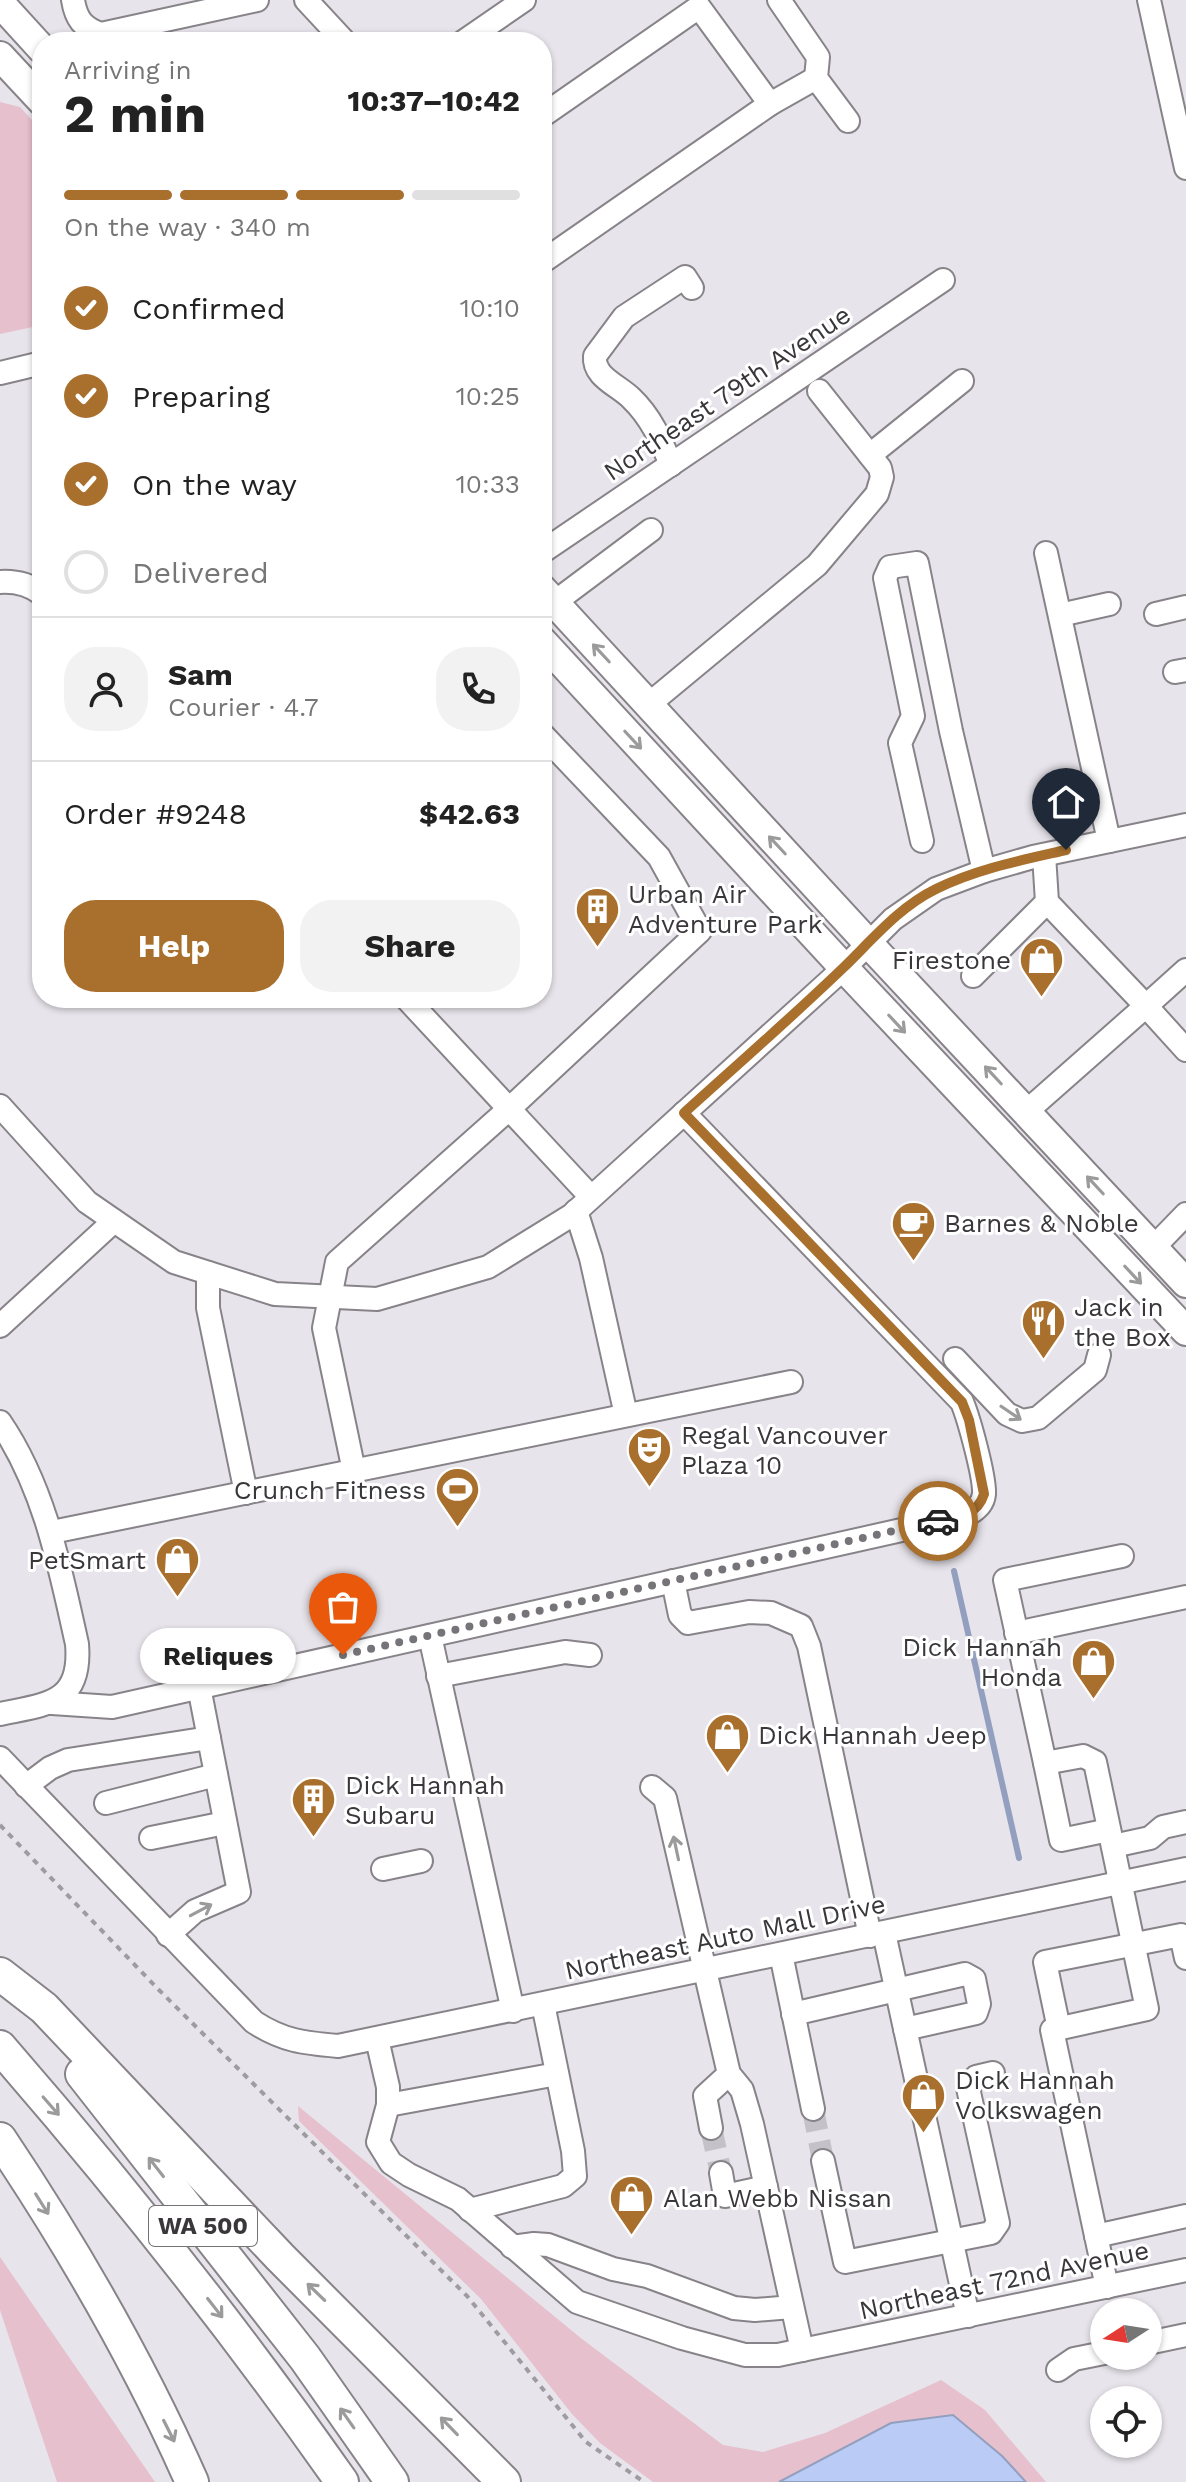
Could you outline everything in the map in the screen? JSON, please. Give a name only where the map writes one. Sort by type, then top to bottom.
[{"type":"highway","points":[[0,1974],[44,2008],[280,2257],[504,2482]]},
{"type":"highway","name":"WA 500","points":[[0,1980],[81,2073],[209,2234],[305,2358],[392,2482]]},
{"type":"highway","name":"WA 500","points":[[0,2047],[156,2233],[235,2334],[342,2482]]},
{"type":"highway","points":[[0,2139],[70,2249],[120,2336],[192,2482]]},
{"type":"main road","points":[[0,3],[32,38]]},
{"type":"main road","points":[[0,56],[32,90]]},
{"type":"main road","points":[[552,600],[1186,1283]]},
{"type":"main road","points":[[552,652],[1186,1331]]},
{"type":"street","points":[[73,0],[80,22],[95,32]]},
{"type":"street","points":[[110,32],[257,0]]},
{"type":"street","points":[[306,0],[336,32]]},
{"type":"street","points":[[478,32],[524,0]]},
{"type":"street","points":[[779,0],[818,57],[816,78],[848,121]]},
{"type":"street","points":[[1149,0],[1186,168]]},
{"type":"street","points":[[552,109],[704,3],[770,104]]},
{"type":"street","points":[[552,255],[770,104],[816,78]]},
{"type":"street","points":[[671,465],[655,426],[631,398],[601,374],[594,363],[595,356],[624,317],[685,277],[692,288]]},
{"type":"street","name":"Northeast 79th Avenue","points":[[552,545],[943,280]]},
{"type":"street","points":[[0,373],[32,365]]},
{"type":"street","points":[[870,455],[962,381]]},
{"type":"street","points":[[648,705],[817,565],[877,494],[882,477],[880,468],[819,391]]},
{"type":"street","points":[[552,593],[651,530]]},
{"type":"street","points":[[1046,553],[1109,841]]},
{"type":"street","points":[[922,841],[900,743],[913,716],[885,578],[890,567],[906,563],[917,563],[951,731],[984,871]]},
{"type":"street","points":[[0,582],[15,581],[32,588]]},
{"type":"street","points":[[1060,615],[1109,604]]},
{"type":"street","points":[[1156,614],[1186,607]]},
{"type":"street","points":[[354,1471],[324,1328],[337,1262],[509,1109],[700,931],[659,857],[552,745]]},
{"type":"street","points":[[0,1106],[87,1202],[174,1262],[275,1294],[377,1299],[488,1267],[584,1204],[844,968],[893,919],[936,889],[984,871],[1044,855],[1186,825]]},
{"type":"street","points":[[1044,855],[1047,902],[1186,1050]]},
{"type":"street","points":[[973,976],[1047,902]]},
{"type":"street","points":[[1027,1111],[1186,970]]},
{"type":"street","points":[[415,1008],[509,1109],[584,1204],[591,1258],[626,1415]]},
{"type":"street","points":[[0,1714],[52,1703],[112,1707],[964,1516],[977,1508],[984,1494],[969,1420],[962,1402],[684,1113]]},
{"type":"street","points":[[1153,1248],[1186,1214]]},
{"type":"street","points":[[0,1326],[114,1221]]},
{"type":"street","points":[[208,1273],[208,1308],[246,1493]]},
{"type":"street","points":[[955,1359],[1007,1414],[1030,1421],[1045,1413],[1095,1370],[1099,1355]]},
{"type":"street","points":[[52,1532],[791,1382]]},
{"type":"street","points":[[0,1422],[13,1441],[52,1532],[77,1644],[78,1661],[70,1685],[52,1703]]},
{"type":"street","points":[[1122,1556],[1005,1580],[1061,1840],[1150,1838],[1163,1827],[1186,1822]]},
{"type":"street","points":[[673,1581],[680,1615],[688,1623],[749,1612],[771,1613],[801,1626],[811,1653],[877,1934],[896,1990],[968,2316]]},
{"type":"street","points":[[1016,1633],[1186,1597]]},
{"type":"street","points":[[430,1636],[513,2011]]},
{"type":"street","points":[[438,1676],[565,1652],[590,1655]]},
{"type":"street","points":[[0,1758],[168,1935],[195,1911],[239,1892],[199,1687]]},
{"type":"street","points":[[26,1786],[50,1768],[68,1760],[209,1738]]},
{"type":"street","points":[[1045,1763],[1083,1756],[1095,1762],[1147,2009],[1052,2030],[1107,2287]]},
{"type":"street","points":[[106,1803],[216,1775]]},
{"type":"street","points":[[652,1787],[665,1798],[729,2074],[742,2090],[802,2350]]},
{"type":"street","points":[[151,1838],[225,1823]]},
{"type":"street","points":[[383,1869],[421,1861]]},
{"type":"street","name":"Northeast Auto Mall Drive","points":[[168,1935],[229,1999],[275,2036],[338,2046],[1186,1869]]},
{"type":"street","points":[[1059,2029],[1045,1962],[1181,1935],[1186,1958]]},
{"type":"street","points":[[781,1954],[813,2109]]},
{"type":"street","points":[[793,2014],[965,1974],[974,1979],[979,2004],[976,2013],[905,2029]]},
{"type":"street","points":[[470,2210],[563,2186],[575,2176],[573,2151],[543,2004]]},
{"type":"street","points":[[377,2039],[388,2087],[388,2105],[557,2074]]},
{"type":"street","points":[[823,2161],[845,2262],[991,2233],[998,2223],[968,2088],[976,2077],[993,2073]]},
{"type":"street","points":[[711,2128],[705,2096],[729,2074]]},
{"type":"street","name":"Northeast 72nd Avenue","points":[[388,2105],[378,2142],[391,2163],[458,2199],[577,2302],[682,2338],[745,2355],[778,2355],[833,2345],[1186,2270]]},
{"type":"street","points":[[721,2173],[725,2196],[766,2187]]},
{"type":"street","points":[[1096,2236],[1186,2216]]},
{"type":"street","points":[[512,2247],[548,2245],[734,2308],[792,2307]]},
{"type":"street","points":[[1162,2340],[1186,2335]]},
{"type":"street","points":[[1058,2370],[1074,2359],[1090,2356]]},
{"type":"path","points":[[0,1825],[159,1990],[467,2296],[586,2442],[644,2482]]},
{"type":"shaded area","points":[[0,102],[20,107],[32,120],[32,327],[0,334]]},
{"type":"shaded area","points":[[298,2106],[582,2339],[723,2445],[763,2452],[825,2433],[941,2380],[985,2410],[1046,2482],[653,2482],[600,2443],[572,2414],[481,2299],[299,2121]]},
{"type":"shaded area","points":[[0,2257],[155,2482],[57,2482],[0,2310]]},
{"type":"water","points":[[953,2415],[1002,2456],[1026,2482],[779,2482],[891,2423]]},
{"type":"waterway","points":[[954,1571],[1019,1858]]},
{"type":"tunnel","points":[[813,2109],[823,2161]]},
{"type":"tunnel","points":[[711,2128],[721,2173]]},
{"type":"way so far","points":[[343,1655],[938,1521]]},
{"type":"place","name":"Urban Air Adventure Park","points":[[597,948]]},
{"type":"place","name":"Firestone","points":[[1042,999]]},
{"type":"place","name":"Barnes & Noble","points":[[913,1262]]},
{"type":"place","name":"Jack in the Box","points":[[1043,1361]]},
{"type":"place","name":"Regal Vancouver Plaza 10","points":[[650,1489]]},
{"type":"place","name":"Crunch Fitness","points":[[457,1529]]},
{"type":"place","name":"PetSmart","points":[[177,1599]]},
{"type":"place","name":"Reliques","points":[[343,1655]]},
{"type":"place","name":"Dick Hannah Honda","points":[[1093,1701]]},
{"type":"place","name":"Dick Hannah Jeep","points":[[727,1774]]},
{"type":"place","name":"Dick Hannah Subaru","points":[[314,1839]]},
{"type":"place","name":"Dick Hannah Volkswagen","points":[[924,2134]]},
{"type":"place","name":"Alan Webb Nissan","points":[[632,2237]]},
{"type":"route","points":[[938,1521],[971,1513],[984,1494],[969,1420],[962,1402],[684,1113],[844,968],[893,919],[919,900],[936,889],[984,871],[1066,850]]}]
